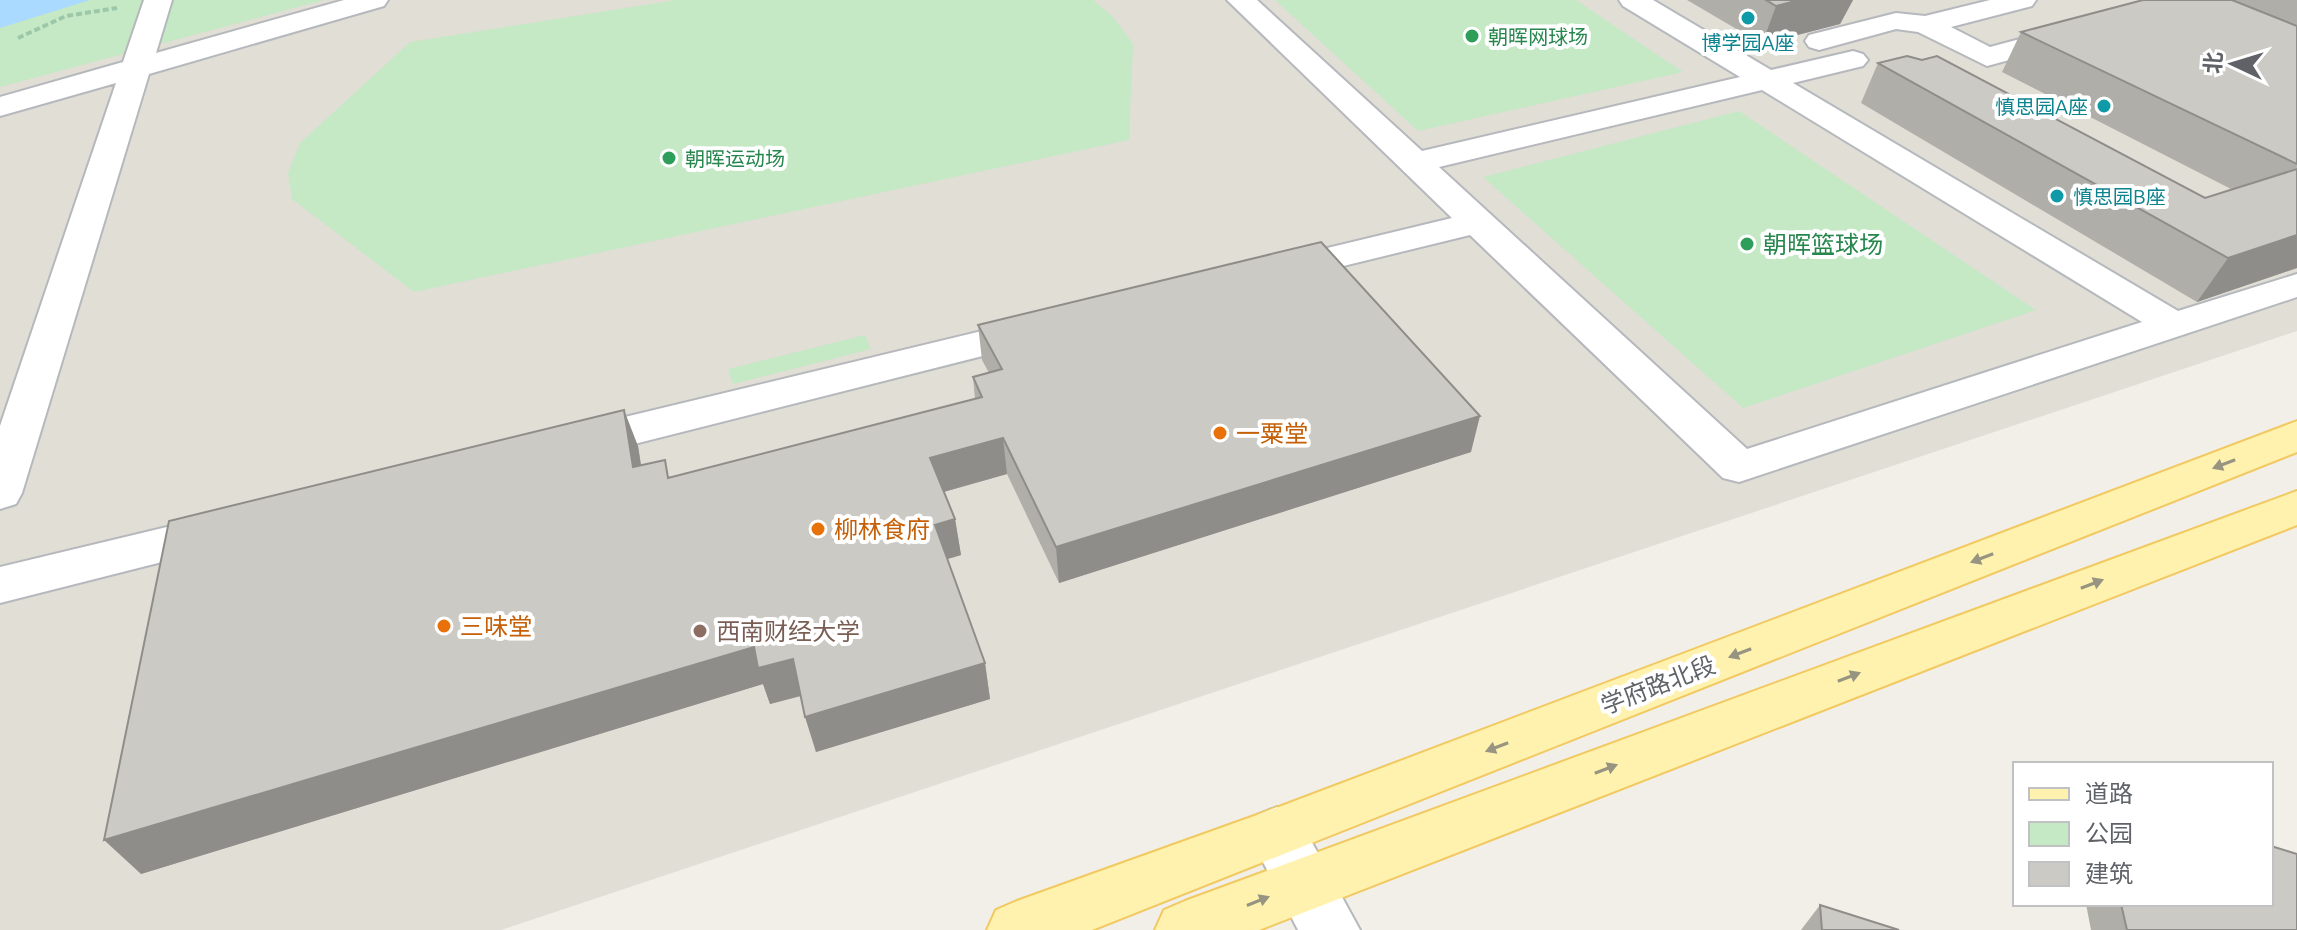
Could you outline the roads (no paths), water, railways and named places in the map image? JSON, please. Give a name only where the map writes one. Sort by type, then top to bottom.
[{"type":"main road","name":"学府路北段","points":[[1017,930],[1277,833],[2297,436]]},
{"type":"main road","points":[[1185,930],[1316,907],[2297,507]]},
{"type":"street","points":[[0,107],[374,0]]},
{"type":"street","points":[[1241,0],[1739,467],[2297,285]]},
{"type":"street","points":[[1633,0],[2174,325]]},
{"type":"street","points":[[1925,25],[2022,0]]},
{"type":"street","points":[[0,493],[158,1]]},
{"type":"street","points":[[1415,163],[1766,80],[1865,67],[1819,41],[1896,21],[1925,25],[1987,57],[2092,28]]},
{"type":"street","points":[[1955,74],[1981,67],[1987,57]]},
{"type":"street","points":[[1247,279],[1478,222]]},
{"type":"street","points":[[539,453],[1077,320]]},
{"type":"street","points":[[0,585],[262,521]]},
{"type":"street","points":[[1277,833],[1316,907]]},
{"type":"water","points":[[0,0],[90,0],[0,28]]},
{"type":"place","name":"博学园A座","points":[[1748,18]]},
{"type":"place","name":"朝晖网球场","points":[[1472,36]]},
{"type":"place","name":"慎思园A座","points":[[2104,106]]},
{"type":"place","name":"朝晖运动场","points":[[669,158]]},
{"type":"place","name":"慎思园B座","points":[[2057,196]]},
{"type":"place","name":"朝晖篮球场","points":[[1747,244]]},
{"type":"place","name":"一粟堂","points":[[1220,433]]},
{"type":"place","name":"柳林食府","points":[[818,529]]},
{"type":"place","name":"三味堂","points":[[444,626]]},
{"type":"place","name":"西南财经大学","points":[[700,631]]}]
